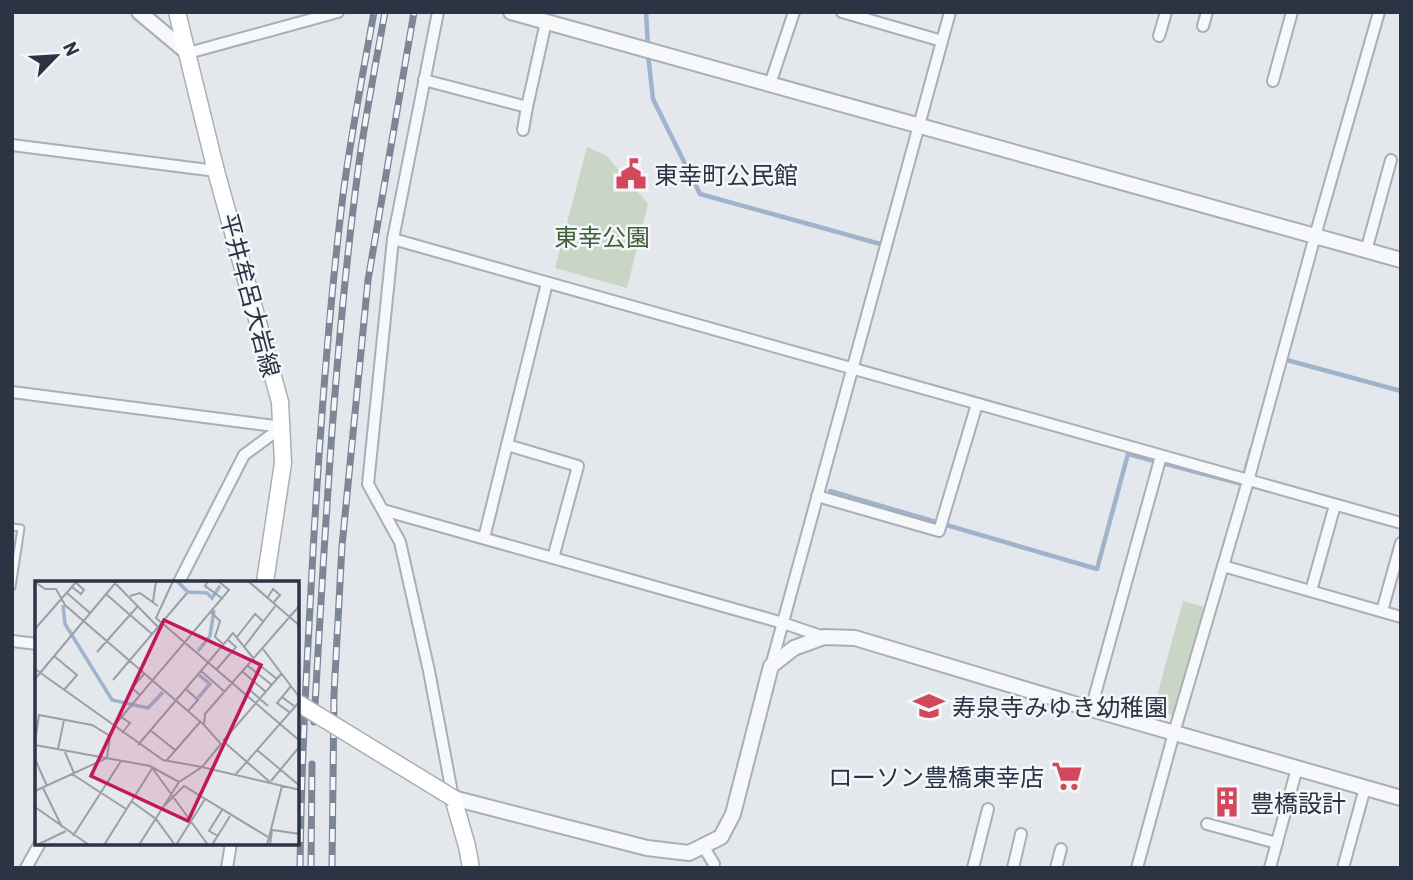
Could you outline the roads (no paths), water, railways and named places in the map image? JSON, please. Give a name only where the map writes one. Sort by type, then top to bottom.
[{"type":"main road","name":"平井牟呂大岩線","points":[[177,12],[216,170],[280,402],[283,463],[265,581]]},
{"type":"main road","points":[[299,704],[453,798],[471,868]]},
{"type":"street","points":[[139,12],[188,53],[338,12]]},
{"type":"street","points":[[438,12],[393,239],[368,484],[400,542],[429,671],[453,798],[647,848],[689,853],[721,837],[733,814],[758,710],[950,12]]},
{"type":"street","points":[[511,12],[1401,260]]},
{"type":"street","points":[[770,84],[794,12]]},
{"type":"street","points":[[842,12],[942,41]]},
{"type":"street","points":[[1159,36],[1166,12]]},
{"type":"street","points":[[1203,26],[1208,12]]},
{"type":"street","points":[[1273,81],[1292,12]]},
{"type":"street","points":[[1137,868],[1379,12]]},
{"type":"street","points":[[523,130],[546,22]]},
{"type":"street","points":[[424,80],[527,107]]},
{"type":"street","points":[[12,145],[216,170]]},
{"type":"street","points":[[1366,251],[1391,160]]},
{"type":"street","points":[[393,239],[1401,523]]},
{"type":"street","points":[[484,538],[547,283]]},
{"type":"street","points":[[12,392],[282,427]]},
{"type":"street","points":[[817,496],[939,531],[977,404]]},
{"type":"street","points":[[180,581],[244,455],[282,427]]},
{"type":"street","points":[[507,445],[578,466],[553,558]]},
{"type":"street","points":[[1091,709],[1161,456]]},
{"type":"street","points":[[1311,591],[1335,505]]},
{"type":"street","points":[[383,510],[783,623],[824,637],[855,638],[1401,798]]},
{"type":"street","points":[[1382,611],[1401,543]]},
{"type":"street","points":[[1223,566],[1401,617]]},
{"type":"street","points":[[771,666],[794,648],[824,637]]},
{"type":"street","points":[[16,641],[35,644]]},
{"type":"street","points":[[16,641],[35,652]]},
{"type":"street","points":[[1270,868],[1297,768]]},
{"type":"street","points":[[1343,868],[1365,788]]},
{"type":"street","points":[[973,868],[988,809]]},
{"type":"street","points":[[1207,824],[1277,843]]},
{"type":"street","points":[[1013,868],[1021,835]]},
{"type":"street","points":[[26,868],[39,845]]},
{"type":"street","points":[[227,868],[230,845]]},
{"type":"street","points":[[703,846],[713,866],[727,868]]},
{"type":"street","points":[[1056,868],[1061,849]]},
{"type":"lane","points":[[12,527],[21,528],[12,587]]},
{"type":"waterway","points":[[646,12],[648,46]]},
{"type":"waterway","points":[[648,55],[653,99],[700,194],[884,245]]},
{"type":"waterway","points":[[1283,359],[1401,391]]},
{"type":"waterway","points":[[830,491],[1097,569],[1128,454],[1242,484],[1251,450]]},
{"type":"railway","points":[[300,868],[306,673],[327,349],[346,172],[374,12]]},
{"type":"railway","points":[[314,722],[331,442],[343,303],[359,163],[385,12]]},
{"type":"railway","points":[[332,868],[334,694],[342,546],[368,280],[414,12]]},
{"type":"railway","points":[[311,868],[312,764]]},
{"type":"place","name":"東幸町公民館","points":[[631,174]]},
{"type":"place","name":"寿泉寺みゆき幼稚園","points":[[929,706]]},
{"type":"place","name":"ローソン豊橋東幸店","points":[[1067,776]]},
{"type":"place","name":"豊橋設計","points":[[1227,802]]},
{"type":"park label","name":"東幸公園","points":[[602,236]]}]
